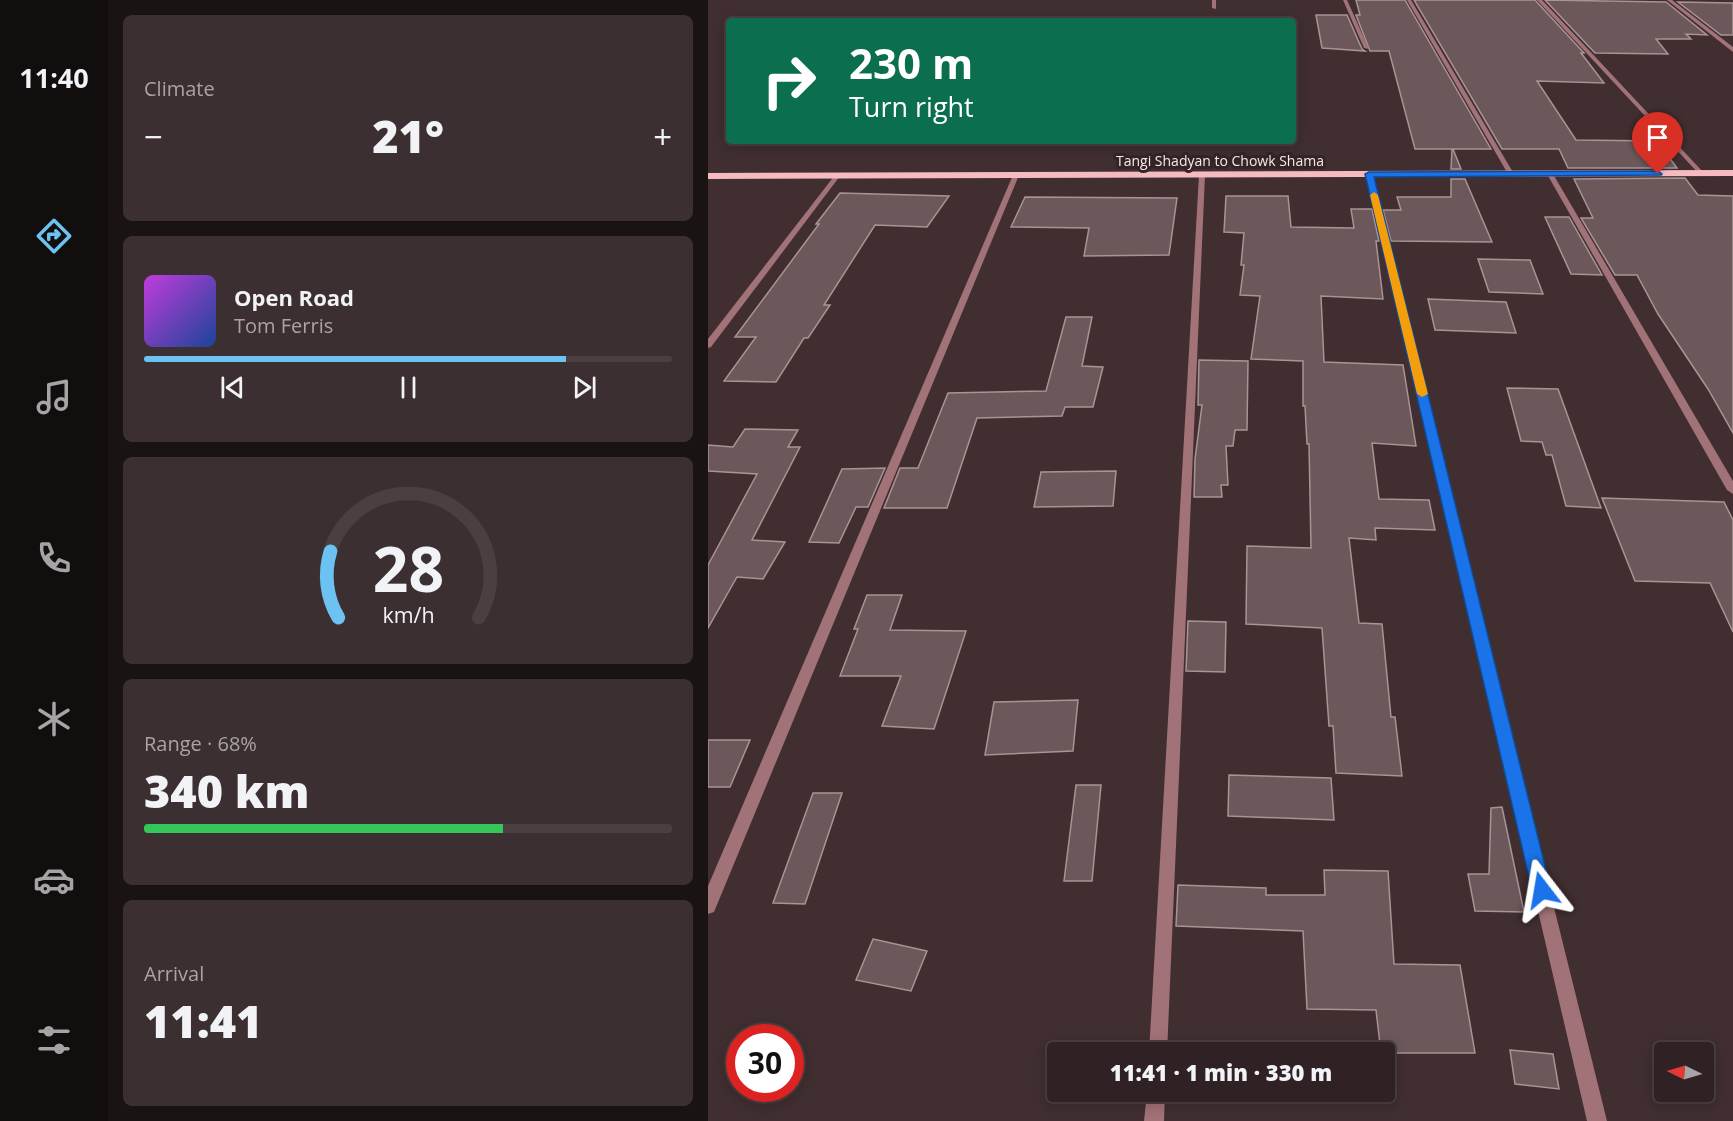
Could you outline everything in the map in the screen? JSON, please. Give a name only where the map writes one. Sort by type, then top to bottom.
[{"type":"main road","name":"Tangi Shadyan to Chowk Shama","points":[[708,176],[1733,173]]},
{"type":"street","points":[[1214,0],[1214,8]]},
{"type":"street","points":[[1345,0],[1368,48]]},
{"type":"street","points":[[1409,0],[1511,174]]},
{"type":"street","points":[[1539,0],[1701,174]]},
{"type":"street","points":[[1669,0],[1733,50]]},
{"type":"street","points":[[1369,174],[1597,1121]]},
{"type":"street","points":[[1550,174],[1733,490]]},
{"type":"street","points":[[708,906],[1017,175]]},
{"type":"street","points":[[1159,1042],[1202,175]]},
{"type":"street","points":[[708,345],[837,176]]},
{"type":"street","points":[[1154,1121],[1155,1102]]},
{"type":"building","points":[[1356,0],[1405,0],[1491,149],[1453,149],[1461,169],[1451,169],[1452,149],[1415,149],[1389,51],[1370,51],[1356,15],[1360,15]]},
{"type":"building","points":[[1414,0],[1535,0],[1584,53],[1581,53],[1604,83],[1537,81],[1576,140],[1657,141],[1677,168],[1568,168],[1559,149],[1502,149]]},
{"type":"building","points":[[1545,0],[1666,2],[1707,35],[1686,34],[1691,39],[1656,39],[1668,54],[1595,53]]},
{"type":"building","points":[[1678,2],[1733,3],[1733,35],[1721,35]]},
{"type":"building","points":[[1316,15],[1347,15],[1365,51],[1322,48]]},
{"type":"building","points":[[1685,178],[1698,195],[1733,196],[1733,433],[1708,389],[1658,314],[1637,275],[1615,275],[1581,218],[1593,218],[1574,179]]},
{"type":"building","points":[[1451,179],[1465,179],[1492,242],[1391,241],[1383,210],[1401,210],[1397,197],[1451,197]]},
{"type":"building","points":[[840,193],[949,196],[927,227],[875,225],[824,305],[830,305],[808,338],[804,338],[776,382],[724,381],[756,337],[735,337]]},
{"type":"building","points":[[1226,196],[1288,196],[1291,227],[1354,228],[1351,209],[1372,209],[1379,241],[1376,241],[1383,299],[1321,296],[1324,362],[1403,365],[1416,446],[1372,443],[1379,499],[1429,500],[1435,530],[1375,528],[1376,540],[1349,538],[1359,623],[1382,624],[1391,717],[1395,717],[1402,776],[1336,773],[1333,726],[1329,726],[1322,628],[1246,624],[1247,546],[1311,548],[1309,444],[1307,444],[1305,406],[1303,406],[1303,361],[1251,359],[1260,296],[1240,295],[1244,265],[1241,265],[1244,233],[1224,232]]},
{"type":"building","points":[[1025,197],[1177,198],[1169,255],[1084,256],[1089,228],[1011,227]]},
{"type":"building","points":[[1545,217],[1569,217],[1602,275],[1571,274]]},
{"type":"building","points":[[1478,259],[1530,260],[1543,294],[1489,292]]},
{"type":"building","points":[[1428,299],[1506,302],[1516,333],[1435,330]]},
{"type":"building","points":[[1066,317],[1092,317],[1082,366],[1103,367],[1093,407],[1065,407],[1062,416],[977,418],[947,508],[884,508],[900,468],[918,468],[948,393],[1046,391]]},
{"type":"building","points":[[1199,360],[1248,361],[1247,430],[1235,430],[1233,446],[1226,446],[1228,485],[1221,485],[1222,497],[1194,497],[1195,459],[1202,405],[1198,405]]},
{"type":"building","points":[[1507,388],[1558,389],[1601,508],[1566,506],[1552,455],[1546,455],[1542,442],[1521,441]]},
{"type":"building","points":[[745,429],[798,430],[788,447],[800,447],[752,540],[785,542],[763,579],[737,577],[708,628],[708,565],[757,474],[708,471],[708,445],[733,447]]},
{"type":"building","points":[[885,468],[868,507],[856,507],[839,543],[809,542],[842,469]]},
{"type":"building","points":[[1116,471],[1113,506],[1034,507],[1041,472]]},
{"type":"building","points":[[1602,498],[1724,502],[1733,520],[1733,632],[1710,583],[1635,581]]},
{"type":"building","points":[[867,595],[902,595],[890,630],[966,631],[934,729],[882,726],[901,676],[840,676],[858,629],[854,629]]},
{"type":"building","points":[[1188,621],[1226,622],[1225,672],[1186,671]]},
{"type":"building","points":[[1078,700],[1073,751],[985,755],[994,702]]},
{"type":"building","points":[[708,740],[750,740],[730,787],[708,787]]},
{"type":"building","points":[[1229,775],[1331,778],[1334,820],[1228,816]]},
{"type":"building","points":[[1076,785],[1101,785],[1092,881],[1064,881]]},
{"type":"building","points":[[813,793],[842,793],[805,904],[773,903]]},
{"type":"building","points":[[1502,807],[1524,912],[1475,911],[1468,874],[1489,874],[1491,808]]},
{"type":"building","points":[[1324,870],[1388,871],[1394,964],[1460,965],[1475,1053],[1395,1053],[1395,1042],[1380,1042],[1376,1010],[1307,1009],[1303,931],[1176,926],[1178,885],[1266,888],[1266,895],[1325,895]]},
{"type":"building","points":[[873,939],[927,951],[911,991],[856,980]]},
{"type":"building","points":[[1510,1050],[1553,1054],[1559,1089],[1515,1084]]},
{"type":"slow traffic","points":[[1374,195],[1422,394]]},
{"type":"route","points":[[1542,890],[1369,174],[1658,174]]}]
